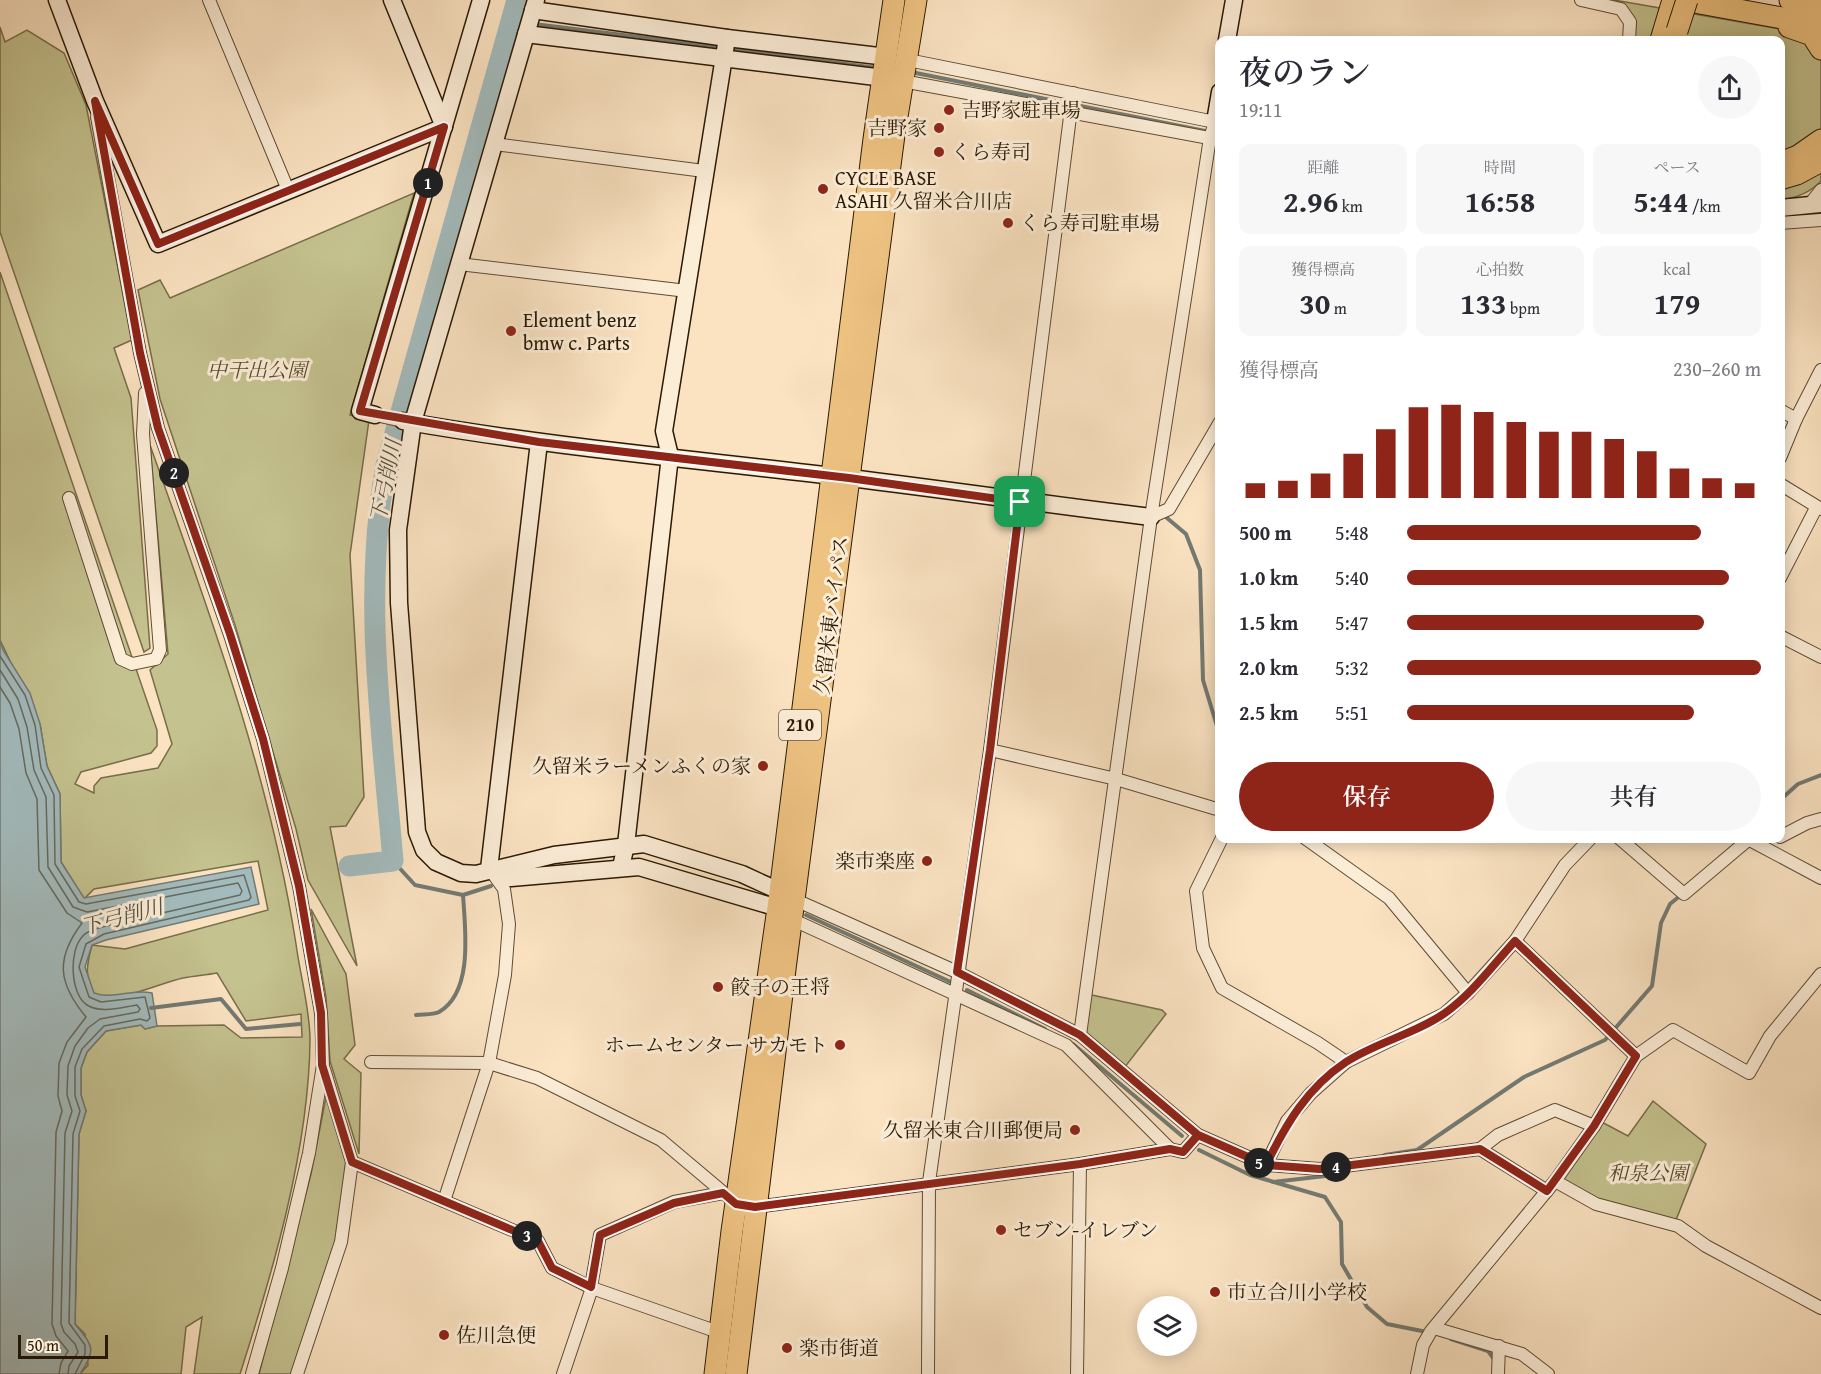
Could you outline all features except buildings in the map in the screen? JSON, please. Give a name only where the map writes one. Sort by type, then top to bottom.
[{"type":"highway","name":"久留米東バイパス","points":[[894,0],[895,69]]},
{"type":"highway","name":"久留米東バイパス","points":[[716,1374],[738,1201],[787,905],[840,477],[856,298],[874,140],[916,0]]},
{"type":"highway","points":[[1670,34],[1673,0]]},
{"type":"highway","points":[[1670,34],[1685,0],[1821,25]]},
{"type":"highway","points":[[1790,0],[1821,6]]},
{"type":"highway","points":[[1747,12],[1812,34],[1821,49]]},
{"type":"highway","points":[[1785,161],[1798,156],[1821,140]]},
{"type":"highway","points":[[1785,178],[1821,161]]},
{"type":"highway","name":"久留米東バイパス","points":[[736,1374],[743,1334],[738,1201]]},
{"type":"street","points":[[57,0],[95,101],[158,244],[444,127]]},
{"type":"street","points":[[209,0],[288,190]]},
{"type":"street","points":[[392,0],[444,127]]},
{"type":"street","points":[[481,0],[360,411],[408,422],[539,442],[670,456],[1151,517],[1169,509],[1215,431]]},
{"type":"street","points":[[1228,36],[1234,0]]},
{"type":"street","points":[[1581,0],[1621,9],[1630,22],[1629,36]]},
{"type":"street","points":[[1080,1035],[1151,517],[1215,139],[1071,110],[895,69],[534,5],[459,264],[408,422],[398,530],[399,603],[417,832],[424,850],[436,862],[461,873],[476,874],[497,880],[639,867],[787,905],[957,972],[1080,1035],[1198,1135],[1266,1165],[1320,1169],[1480,1149],[1498,1135],[1555,1110],[1594,1126]]},
{"type":"street","points":[[526,34],[723,59],[895,69],[1074,93],[1215,122]]},
{"type":"street","points":[[620,867],[626,845],[670,456],[664,431],[727,38]]},
{"type":"street","points":[[928,1374],[929,1182],[990,750],[1074,93]]},
{"type":"street","points":[[95,101],[146,377],[158,428],[230,634],[263,739],[299,886],[321,1013],[322,1065],[309,1154],[282,1268],[252,1374]]},
{"type":"street","points":[[494,144],[704,171]]},
{"type":"street","points":[[1785,207],[1815,204],[1821,189]]},
{"type":"street","points":[[1785,224],[1821,220]]},
{"type":"street","points":[[459,264],[687,291]]},
{"type":"street","points":[[1785,446],[1821,370]]},
{"type":"street","points":[[69,498],[121,659],[132,664],[156,659],[160,650],[143,434],[146,377]]},
{"type":"street","points":[[1785,413],[1796,419]]},
{"type":"street","points":[[444,1201],[489,1063],[504,975],[509,924],[497,880],[539,442]]},
{"type":"street","points":[[1785,487],[1819,509],[1785,569]]},
{"type":"street","points":[[1785,639],[1821,657]]},
{"type":"street","points":[[990,750],[1116,779],[1215,809]]},
{"type":"street","points":[[1785,835],[1807,823],[1821,819]]},
{"type":"street","points":[[1220,843],[1196,891],[1203,948],[1222,988],[1318,1043],[1346,1062]]},
{"type":"street","points":[[1312,843],[1389,898],[1468,993]]},
{"type":"street","points":[[1266,1165],[1287,1121],[1311,1093],[1346,1062],[1444,1014],[1468,993],[1515,941],[1565,865],[1586,843]]},
{"type":"street","points":[[1625,843],[1684,894],[1742,843]]},
{"type":"street","points":[[1757,843],[1821,878]]},
{"type":"street","points":[[1764,846],[1770,843]]},
{"type":"street","points":[[497,880],[554,855],[644,844],[742,874],[787,905],[956,993],[1066,1046],[1170,1149]]},
{"type":"street","points":[[1515,941],[1636,1056]]},
{"type":"street","points":[[1417,1374],[1430,1333],[1551,1186],[1594,1126],[1636,1056],[1673,1030],[1749,1073],[1770,1036],[1821,974]]},
{"type":"street","points":[[371,1062],[489,1063],[537,1078],[661,1140],[738,1201]]},
{"type":"street","points":[[297,1374],[341,1242],[352,1162],[322,1065]]},
{"type":"street","points":[[563,1374],[592,1287],[600,1235],[674,1203],[738,1201],[929,1182],[1080,1164],[1170,1149],[1183,1152],[1198,1135]]},
{"type":"street","points":[[1480,1149],[1551,1186],[1596,1204],[1678,1226],[1706,1246],[1821,1308]]},
{"type":"street","points":[[352,1162],[538,1241],[552,1268],[592,1287],[721,1333]]},
{"type":"street","points":[[1077,1374],[1080,1164]]},
{"type":"street","points":[[1430,1333],[1498,1346],[1522,1354],[1548,1374]]},
{"type":"street","points":[[1498,1346],[1498,1374]]},
{"type":"green space","points":[[1614,0],[1821,36],[1821,181],[1802,194],[1785,199],[1785,36],[1635,36],[1632,16]]},
{"type":"green space","points":[[0,27],[5,42],[27,30],[64,53],[86,105],[132,340],[114,348],[131,398],[150,648],[144,652],[0,232]]},
{"type":"green space","name":"中干出公園","points":[[414,193],[350,415],[369,420],[350,555],[364,797],[346,826],[330,827],[357,966],[308,880],[296,829],[235,625],[160,399],[138,290],[160,280],[170,298]]},
{"type":"green space","points":[[0,272],[157,730],[157,746],[151,753],[81,772],[75,784],[94,793],[94,786],[101,778],[158,768],[172,744],[150,670],[168,654],[150,445],[235,692],[270,817],[284,880],[308,1016],[310,1040],[308,1081],[303,1124],[287,1209],[265,1294],[240,1374],[194,1374],[202,1317],[186,1327],[181,1374],[80,1374],[88,1365],[85,1334],[75,1324],[79,1134],[86,1111],[81,1095],[81,1068],[87,1052],[106,1031],[141,1025],[145,1029],[157,1026],[224,1025],[241,1038],[302,1037],[301,1014],[246,1021],[217,973],[183,978],[139,992],[116,996],[94,994],[91,988],[87,970],[92,945],[125,949],[268,910],[258,861],[94,889],[84,899],[61,862],[60,794],[47,766],[40,724],[0,640]]},
{"type":"green space","points":[[311,909],[346,974],[355,1045],[344,1059],[361,1073],[359,1154],[330,1061],[326,997]]},
{"type":"green space","points":[[1087,994],[1162,1010],[1166,1014],[1121,1072],[1080,1035]]},
{"type":"green space","points":[[327,1092],[346,1162],[339,1237],[293,1374],[259,1374],[311,1174]]},
{"type":"green space","name":"和泉公園","points":[[1653,1101],[1706,1144],[1674,1225],[1596,1204],[1555,1181],[1598,1120],[1628,1136]]},
{"type":"water","points":[[0,640],[3,650],[30,693],[40,724],[47,766],[60,794],[61,862],[84,898],[251,867],[259,904],[92,945],[85,967],[94,993],[108,995],[152,993],[157,1026],[145,1029],[141,1025],[106,1031],[87,1052],[81,1068],[81,1095],[86,1111],[79,1134],[75,1324],[89,1343],[91,1353],[80,1374],[0,1374]]},
{"type":"waterway","name":"下弓削川","points":[[349,866],[393,861],[376,663],[375,613],[375,564],[386,465],[517,0]]},
{"type":"waterway","points":[[511,21],[523,23]]},
{"type":"waterway","points":[[534,24],[720,47]]},
{"type":"waterway","points":[[730,49],[877,68]]},
{"type":"waterway","points":[[911,72],[1210,132]]},
{"type":"waterway","points":[[1167,518],[1186,534],[1200,570],[1203,680],[1215,720]]},
{"type":"waterway","points":[[1785,796],[1798,784],[1821,775]]},
{"type":"waterway","points":[[393,861],[415,885],[463,895],[491,886]]},
{"type":"waterway","points":[[416,1015],[439,1012],[450,1003],[458,990],[463,975],[466,941],[463,895]]},
{"type":"waterway","points":[[1385,1155],[1417,1150],[1524,1077],[1605,1040],[1652,986],[1661,923],[1670,904],[1681,895]]},
{"type":"waterway","points":[[806,915],[955,984]]},
{"type":"waterway","points":[[967,990],[1045,1029]]},
{"type":"waterway","points":[[151,1008],[221,999],[246,1029],[300,1024]]},
{"type":"waterway","points":[[1073,1044],[1182,1136]]},
{"type":"waterway","points":[[1199,1150],[1250,1175],[1325,1197],[1341,1222],[1342,1264],[1367,1307],[1387,1324],[1427,1332]]},
{"type":"waterway","points":[[1273,1182],[1334,1175],[1338,1171]]},
{"type":"waterway","points":[[1451,1339],[1488,1351],[1494,1359]]},
{"type":"place","name":"吉野家駐車場","points":[[949,110]]},
{"type":"place","name":"吉野家","points":[[939,128]]},
{"type":"place","name":"くら寿司","points":[[939,152]]},
{"type":"place","name":"CYCLE BASE ASAHI 久留米合川店","points":[[823,189]]},
{"type":"place","name":"くら寿司駐車場","points":[[1008,223]]},
{"type":"place","name":"Element benz bmw c. Parts","points":[[511,331]]},
{"type":"place","name":"久留米ラーメンふくの家","points":[[763,766]]},
{"type":"place","name":"楽市楽座","points":[[927,861]]},
{"type":"place","name":"餃子の王将","points":[[718,987]]},
{"type":"place","name":"ホームセンター サカモト","points":[[840,1045]]},
{"type":"place","name":"久留米東合川郵便局","points":[[1075,1130]]},
{"type":"place","name":"セブン-イレブン","points":[[1001,1230]]},
{"type":"place","name":"市立合川小学校","points":[[1215,1292]]},
{"type":"place","name":"佐川急便","points":[[444,1335]]},
{"type":"place","name":"楽市街道","points":[[787,1348]]},
{"type":"route","points":[[1020,502],[849,478],[539,442],[404,421],[360,411],[444,127],[158,244],[95,101],[140,353],[158,428],[230,634],[263,739],[299,886],[321,1013],[322,1065],[352,1162],[538,1241],[552,1268],[591,1287],[600,1235],[674,1203],[723,1193],[736,1204],[755,1207],[929,1182],[1080,1164],[1170,1149],[1183,1152],[1198,1135],[1266,1165],[1320,1169],[1480,1149],[1505,1162],[1547,1191],[1594,1126],[1636,1056],[1515,941],[1468,993],[1444,1014],[1346,1062],[1311,1093],[1287,1121],[1266,1165],[1242,1155],[1198,1135],[1080,1035],[957,972],[990,750],[1020,502]]}]
